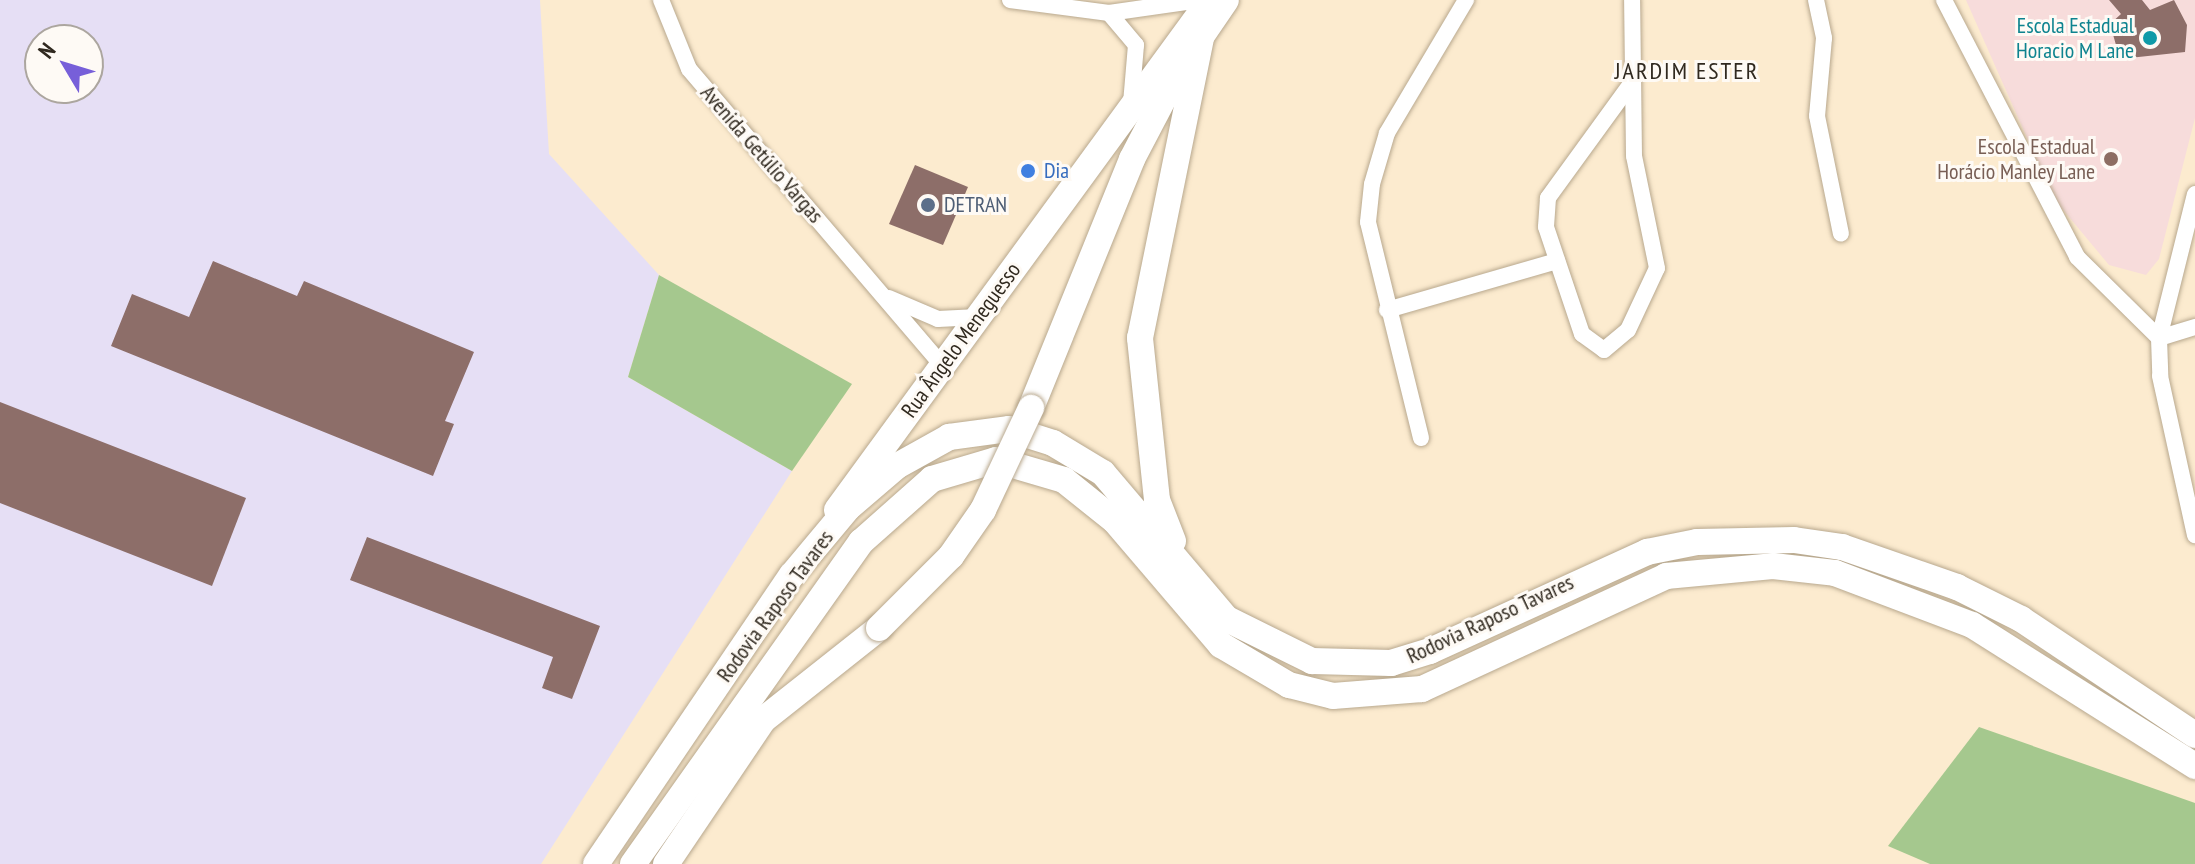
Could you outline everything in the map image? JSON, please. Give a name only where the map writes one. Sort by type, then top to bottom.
[{"type":"main road","name":"Rua Ângelo Meneguesso","points":[[792,575],[1131,104],[1210,0]]},
{"type":"main road","points":[[666,864],[763,720],[879,628],[951,556],[983,510],[1031,408],[1132,159],[1226,0]]},
{"type":"main road","points":[[1184,570],[1157,500],[1140,338],[1201,39]]},
{"type":"main road","name":"Rodovia Raposo Tavares","points":[[596,864],[792,575],[848,508],[897,466],[949,437],[1009,429],[1053,443],[1103,473],[1184,570],[1251,637],[1312,661],[1354,665],[1430,651],[1647,552],[1746,539],[1842,547],[1957,587],[2021,619],[2195,735]]},
{"type":"main road","name":"Rodovia Raposo Tavares","points":[[633,864],[861,542],[932,479],[996,460],[1064,480],[1115,521],[1221,645],[1289,685],[1333,696],[1422,689],[1666,576],[1773,566],[1835,573],[1972,625],[2195,766]]},
{"type":"street","name":"Avenida Getúlio Vargas","points":[[661,0],[689,69],[943,366]]},
{"type":"street","points":[[1010,0],[1109,13],[1200,0]]},
{"type":"street","points":[[1421,438],[1387,310],[1368,222],[1372,184],[1387,133],[1466,0]]},
{"type":"street","points":[[1630,85],[1548,198],[1546,227],[1582,334],[1604,350],[1614,346],[1634,317],[1658,251],[1638,181],[1630,85],[1632,0]]},
{"type":"street","points":[[1816,0],[1824,38],[1817,116],[1841,234]]},
{"type":"street","points":[[1944,0],[2077,257],[2159,338]]},
{"type":"street","points":[[1109,13],[1136,45],[1131,104]]},
{"type":"street","points":[[2195,194],[2159,338],[2160,376],[2195,535]]},
{"type":"street","points":[[1387,310],[1557,261]]},
{"type":"street","name":"Avenida Getúlio Vargas","points":[[884,296],[938,319],[978,317]]},
{"type":"street","points":[[2159,338],[2195,327]]},
{"type":"shaded area","points":[[0,0],[540,0],[549,154],[659,275],[628,377],[792,471],[541,864],[0,864]]},
{"type":"shaded area","name":"Escola Estadual Horácio Manley Lane","points":[[1966,0],[2195,0],[2195,118],[2159,259],[2146,275],[2109,265],[2054,199]]},
{"type":"green space","points":[[659,275],[852,384],[792,471],[628,377]]},
{"type":"green space","points":[[1979,727],[2195,803],[2195,864],[1930,864],[1888,846]]},
{"type":"building","name":"Escola Estadual Horacio M Lane","points":[[2109,0],[2142,0],[2150,10],[2174,0],[2187,25],[2185,52],[2120,59],[2110,24],[2121,14]]},
{"type":"building","name":"DETRAN","points":[[915,165],[968,187],[943,245],[889,224]]},
{"type":"building","points":[[213,261],[297,296],[304,281],[474,352],[445,421],[454,424],[433,476],[111,346],[132,294],[189,317]]},
{"type":"building","points":[[0,402],[246,498],[212,586],[0,503]]},
{"type":"building","points":[[367,537],[600,626],[572,699],[542,688],[553,657],[350,580]]},
{"type":"place","name":"Escola Estadual Horacio M Lane","points":[[2150,38]]},
{"type":"place","name":"Escola Estadual Horácio Manley Lane","points":[[2111,159]]},
{"type":"place","name":"Dia","points":[[1028,171]]},
{"type":"place","name":"DETRAN","points":[[928,205]]},
{"type":"district","name":"JARDIM ESTER","points":[[1687,71]]}]
